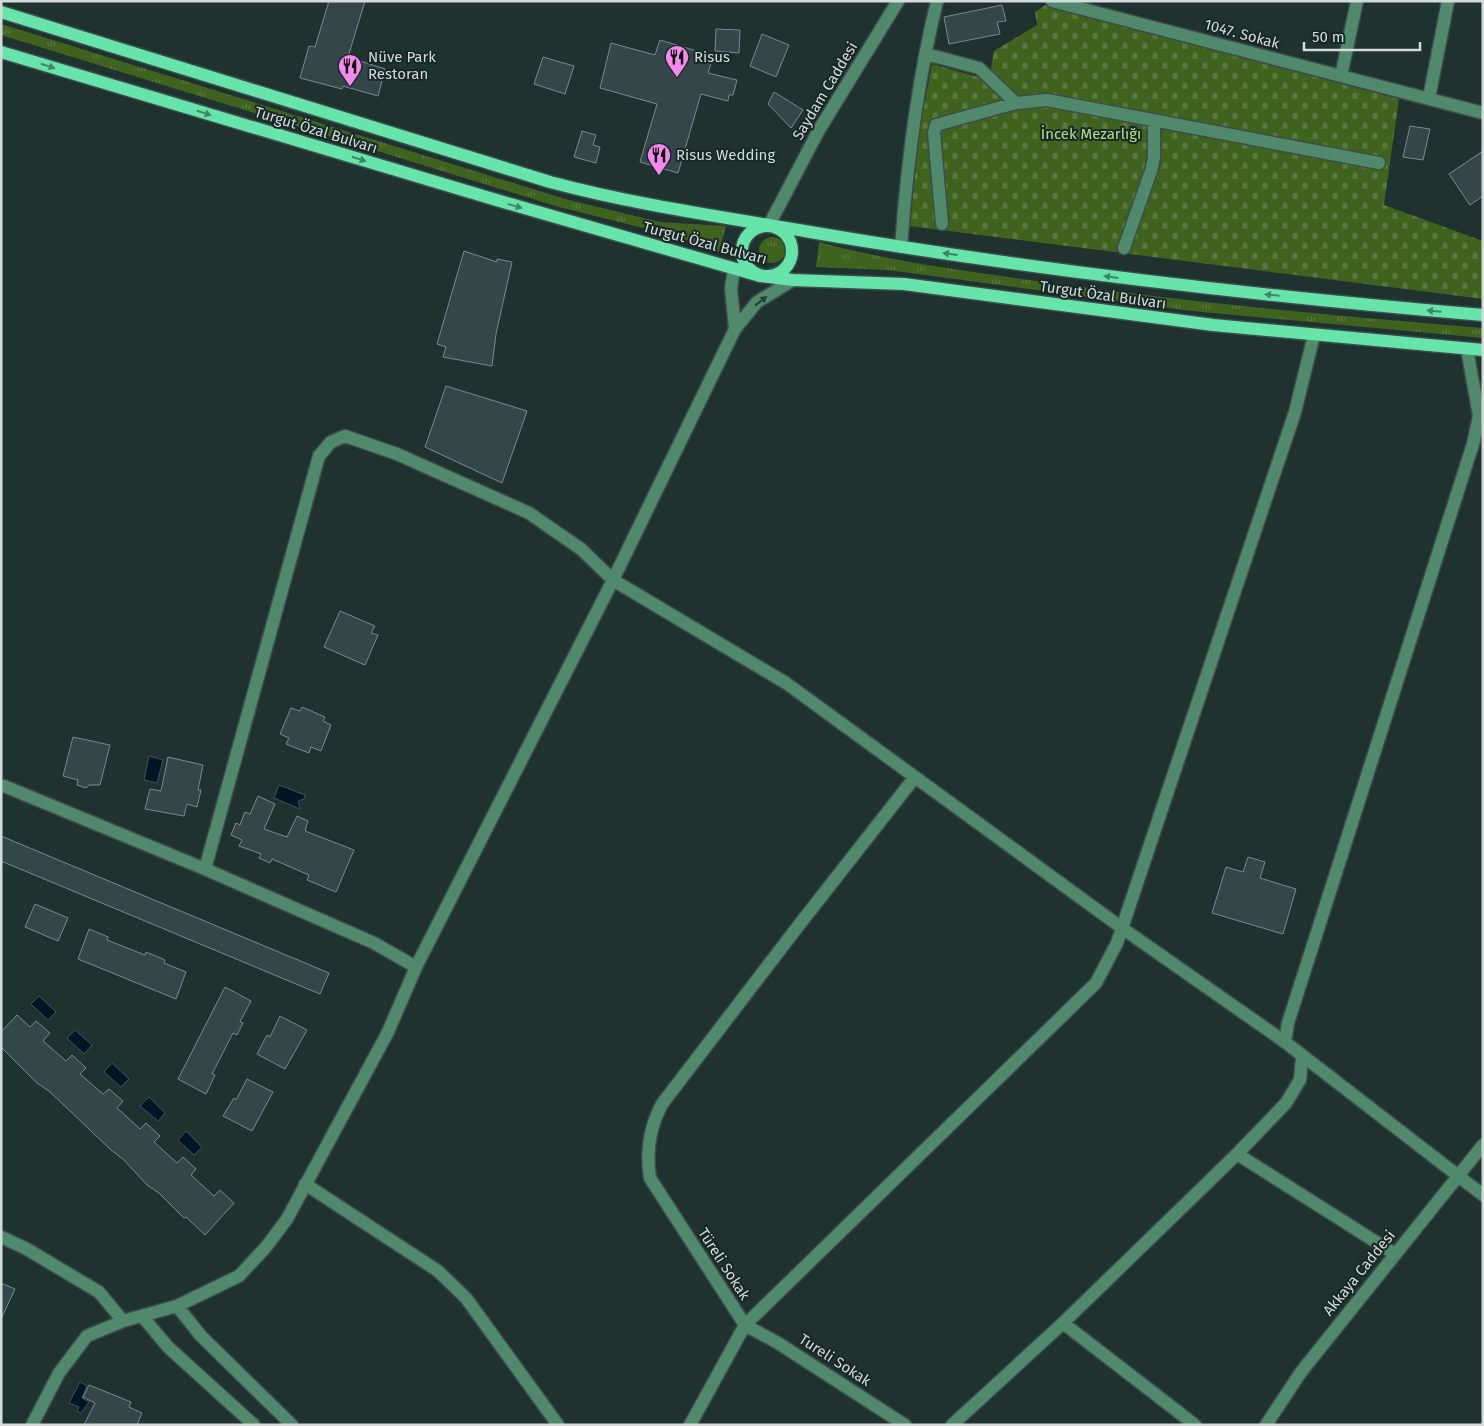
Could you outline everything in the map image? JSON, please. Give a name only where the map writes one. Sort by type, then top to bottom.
[{"type":"main road","name":"Turgut Özal Bulvarı","points":[[1,12],[550,182],[630,202],[900,248],[1126,279],[1483,315]]},
{"type":"main road","name":"Turgut Özal Bulvarı","points":[[1,52],[734,270],[760,276],[793,280],[904,284],[1123,314],[1314,335],[1483,350]]},
{"type":"main road","points":[[761,226],[777,227],[789,238],[792,254],[784,270],[777,274],[760,276],[746,266],[741,250],[747,234],[761,226]]},
{"type":"street","name":"Saydam Caddesi","points":[[769,225],[820,130],[898,1]]},
{"type":"street","points":[[900,248],[909,156],[937,1]]},
{"type":"street","name":"1047. Sokak","points":[[1052,1],[1082,5],[1341,76],[1483,112]]},
{"type":"street","points":[[1341,76],[1356,1]]},
{"type":"street","points":[[1429,98],[1448,1]]},
{"type":"street","points":[[926,54],[979,68],[1016,103]]},
{"type":"street","points":[[942,224],[934,133],[936,125],[1016,103],[1047,100],[1379,163]]},
{"type":"street","points":[[1124,248],[1151,171],[1154,158],[1154,121]]},
{"type":"street","points":[[734,270],[731,288],[735,329]]},
{"type":"street","points":[[32,1425],[59,1373],[87,1336],[123,1321],[176,1306],[239,1276],[266,1247],[287,1219],[388,1032],[416,967],[613,580],[735,329],[757,302],[793,280]]},
{"type":"street","points":[[690,1425],[745,1325],[1096,983],[1117,943],[1295,412],[1314,335]]},
{"type":"street","points":[[1285,1042],[1288,1023],[1473,444],[1479,416],[1467,349]]},
{"type":"street","points":[[205,869],[319,456],[331,442],[346,436],[397,454],[511,504],[563,535],[613,580],[786,683],[1122,928],[1285,1042],[1302,1058],[1483,1195]]},
{"type":"street","name":"Türeli Sokak","points":[[745,1325],[676,1221],[650,1178],[648,1165],[650,1137],[662,1104],[793,931],[915,777]]},
{"type":"street","points":[[4,786],[205,869],[374,943],[416,967]]},
{"type":"street","points":[[952,1425],[1063,1323],[1237,1154],[1286,1103],[1300,1080],[1302,1058]]},
{"type":"street","name":"Akkaya Caddesi","points":[[1266,1425],[1301,1372],[1483,1144]]},
{"type":"street","points":[[1237,1154],[1395,1254]]},
{"type":"street","points":[[305,1184],[438,1271],[466,1298],[558,1425]]},
{"type":"street","points":[[1,1237],[25,1248],[99,1292],[123,1321]]},
{"type":"street","points":[[176,1306],[200,1336],[292,1425]]},
{"type":"street","points":[[142,1316],[168,1347],[254,1425]]},
{"type":"street","points":[[1063,1323],[1195,1425]]},
{"type":"street","name":"Tureli Sokak","points":[[745,1325],[778,1343],[905,1425]]},
{"type":"green space","name":"İncek Mezarlığı","points":[[1045,5],[1399,99],[1384,205],[1483,241],[1483,299],[910,226],[919,133],[932,64],[989,80],[994,51],[1037,25],[1035,12]]},
{"type":"green space","points":[[1,24],[565,199],[660,222],[726,226],[719,252],[675,236],[559,207],[1,35]]},
{"type":"green space","points":[[772,237],[781,241],[785,250],[781,259],[772,263],[763,259],[759,250],[763,241]]},
{"type":"green space","points":[[819,242],[930,265],[1043,282],[1263,308],[1483,328],[1483,338],[1192,311],[888,270],[816,267]]},
{"type":"water","points":[[149,756],[163,760],[157,783],[144,780]]},
{"type":"water","points":[[279,785],[305,795],[304,799],[298,801],[300,809],[274,798]]},
{"type":"water","points":[[39,996],[56,1012],[48,1020],[31,1004]]},
{"type":"water","points":[[75,1030],[92,1045],[84,1054],[67,1038]]},
{"type":"water","points":[[112,1063],[129,1079],[121,1087],[104,1072]]},
{"type":"water","points":[[149,1097],[165,1113],[158,1121],[140,1106]]},
{"type":"water","points":[[186,1131],[202,1147],[194,1155],[178,1140]]},
{"type":"water","points":[[80,1382],[87,1386],[82,1398],[89,1402],[81,1413],[77,1411],[79,1407],[69,1403]]},
{"type":"building","points":[[329,1],[365,1],[348,57],[385,69],[378,96],[343,86],[342,89],[300,78],[309,46],[315,47]]},
{"type":"building","points":[[1002,5],[1006,21],[997,22],[1000,34],[949,44],[944,17]]},
{"type":"building","points":[[716,29],[740,30],[739,53],[715,51]]},
{"type":"building","points":[[762,34],[789,45],[776,77],[750,66]]},
{"type":"building","points":[[660,40],[713,56],[708,73],[737,80],[733,95],[729,95],[728,101],[701,94],[678,173],[640,162],[657,104],[600,88],[611,43],[655,55]]},
{"type":"building","points":[[543,57],[574,66],[565,94],[534,84]]},
{"type":"building","points":[[774,92],[803,110],[791,128],[768,104]]},
{"type":"building","points":[[1410,126],[1430,129],[1423,160],[1403,157]]},
{"type":"building","points":[[582,131],[596,135],[593,145],[600,147],[596,163],[574,157]]},
{"type":"building","points":[[1483,151],[1483,196],[1470,205],[1449,174]]},
{"type":"building","points":[[464,251],[497,262],[497,259],[512,262],[496,334],[492,366],[443,357],[446,347],[437,344]]},
{"type":"building","points":[[446,386],[527,411],[502,483],[425,447]]},
{"type":"building","points":[[340,611],[375,626],[371,633],[378,635],[365,665],[324,647]]},
{"type":"building","points":[[302,707],[325,717],[323,721],[331,725],[321,751],[311,747],[309,753],[286,744],[289,738],[280,734],[291,708],[300,711]]},
{"type":"building","points":[[73,737],[110,745],[100,785],[89,785],[86,788],[77,785],[78,780],[63,776]]},
{"type":"building","points":[[168,757],[203,765],[198,790],[201,790],[197,807],[187,804],[184,816],[145,809],[150,789],[161,791]]},
{"type":"building","points":[[258,796],[275,804],[264,829],[287,837],[297,816],[308,821],[305,831],[354,850],[336,892],[307,880],[309,875],[272,859],[270,863],[259,858],[261,854],[239,846],[242,840],[231,835],[236,823],[240,825],[245,812],[250,814]]},
{"type":"building","points":[[1,836],[329,973],[320,994],[1,861]]},
{"type":"building","points":[[1248,857],[1265,862],[1260,878],[1296,889],[1283,934],[1212,913],[1226,867],[1243,872]]},
{"type":"building","points":[[35,904],[68,918],[58,941],[25,927]]},
{"type":"building","points":[[89,929],[108,937],[107,940],[145,955],[146,952],[165,960],[164,963],[186,972],[176,999],[78,959]]},
{"type":"building","points":[[225,987],[251,1001],[240,1022],[243,1023],[237,1035],[233,1033],[212,1074],[215,1075],[206,1094],[178,1079]]},
{"type":"building","points":[[17,1015],[30,1027],[36,1021],[50,1033],[43,1041],[66,1061],[72,1055],[86,1068],[80,1074],[103,1094],[109,1089],[123,1101],[117,1108],[140,1129],[146,1123],[160,1136],[154,1142],[177,1163],[183,1157],[196,1169],[191,1175],[214,1196],[220,1190],[234,1203],[205,1235],[186,1217],[184,1218],[159,1193],[147,1185],[123,1159],[49,1091],[37,1083],[1,1047],[1,1032]]},
{"type":"building","points":[[280,1016],[307,1030],[285,1069],[257,1054],[267,1035],[270,1037]]},
{"type":"building","points":[[247,1079],[273,1092],[252,1131],[223,1116],[234,1098],[236,1100]]},
{"type":"building","points":[[1,1283],[15,1289],[1,1319]]},
{"type":"building","points":[[89,1385],[131,1402],[129,1407],[142,1413],[137,1425],[84,1425],[95,1403],[83,1397]]},
{"type":"place","name":"Risus","points":[[677,78]]},
{"type":"place","name":"Nüve Park Restoran","points":[[350,87]]},
{"type":"place","name":"Risus Wedding","points":[[659,176]]}]
